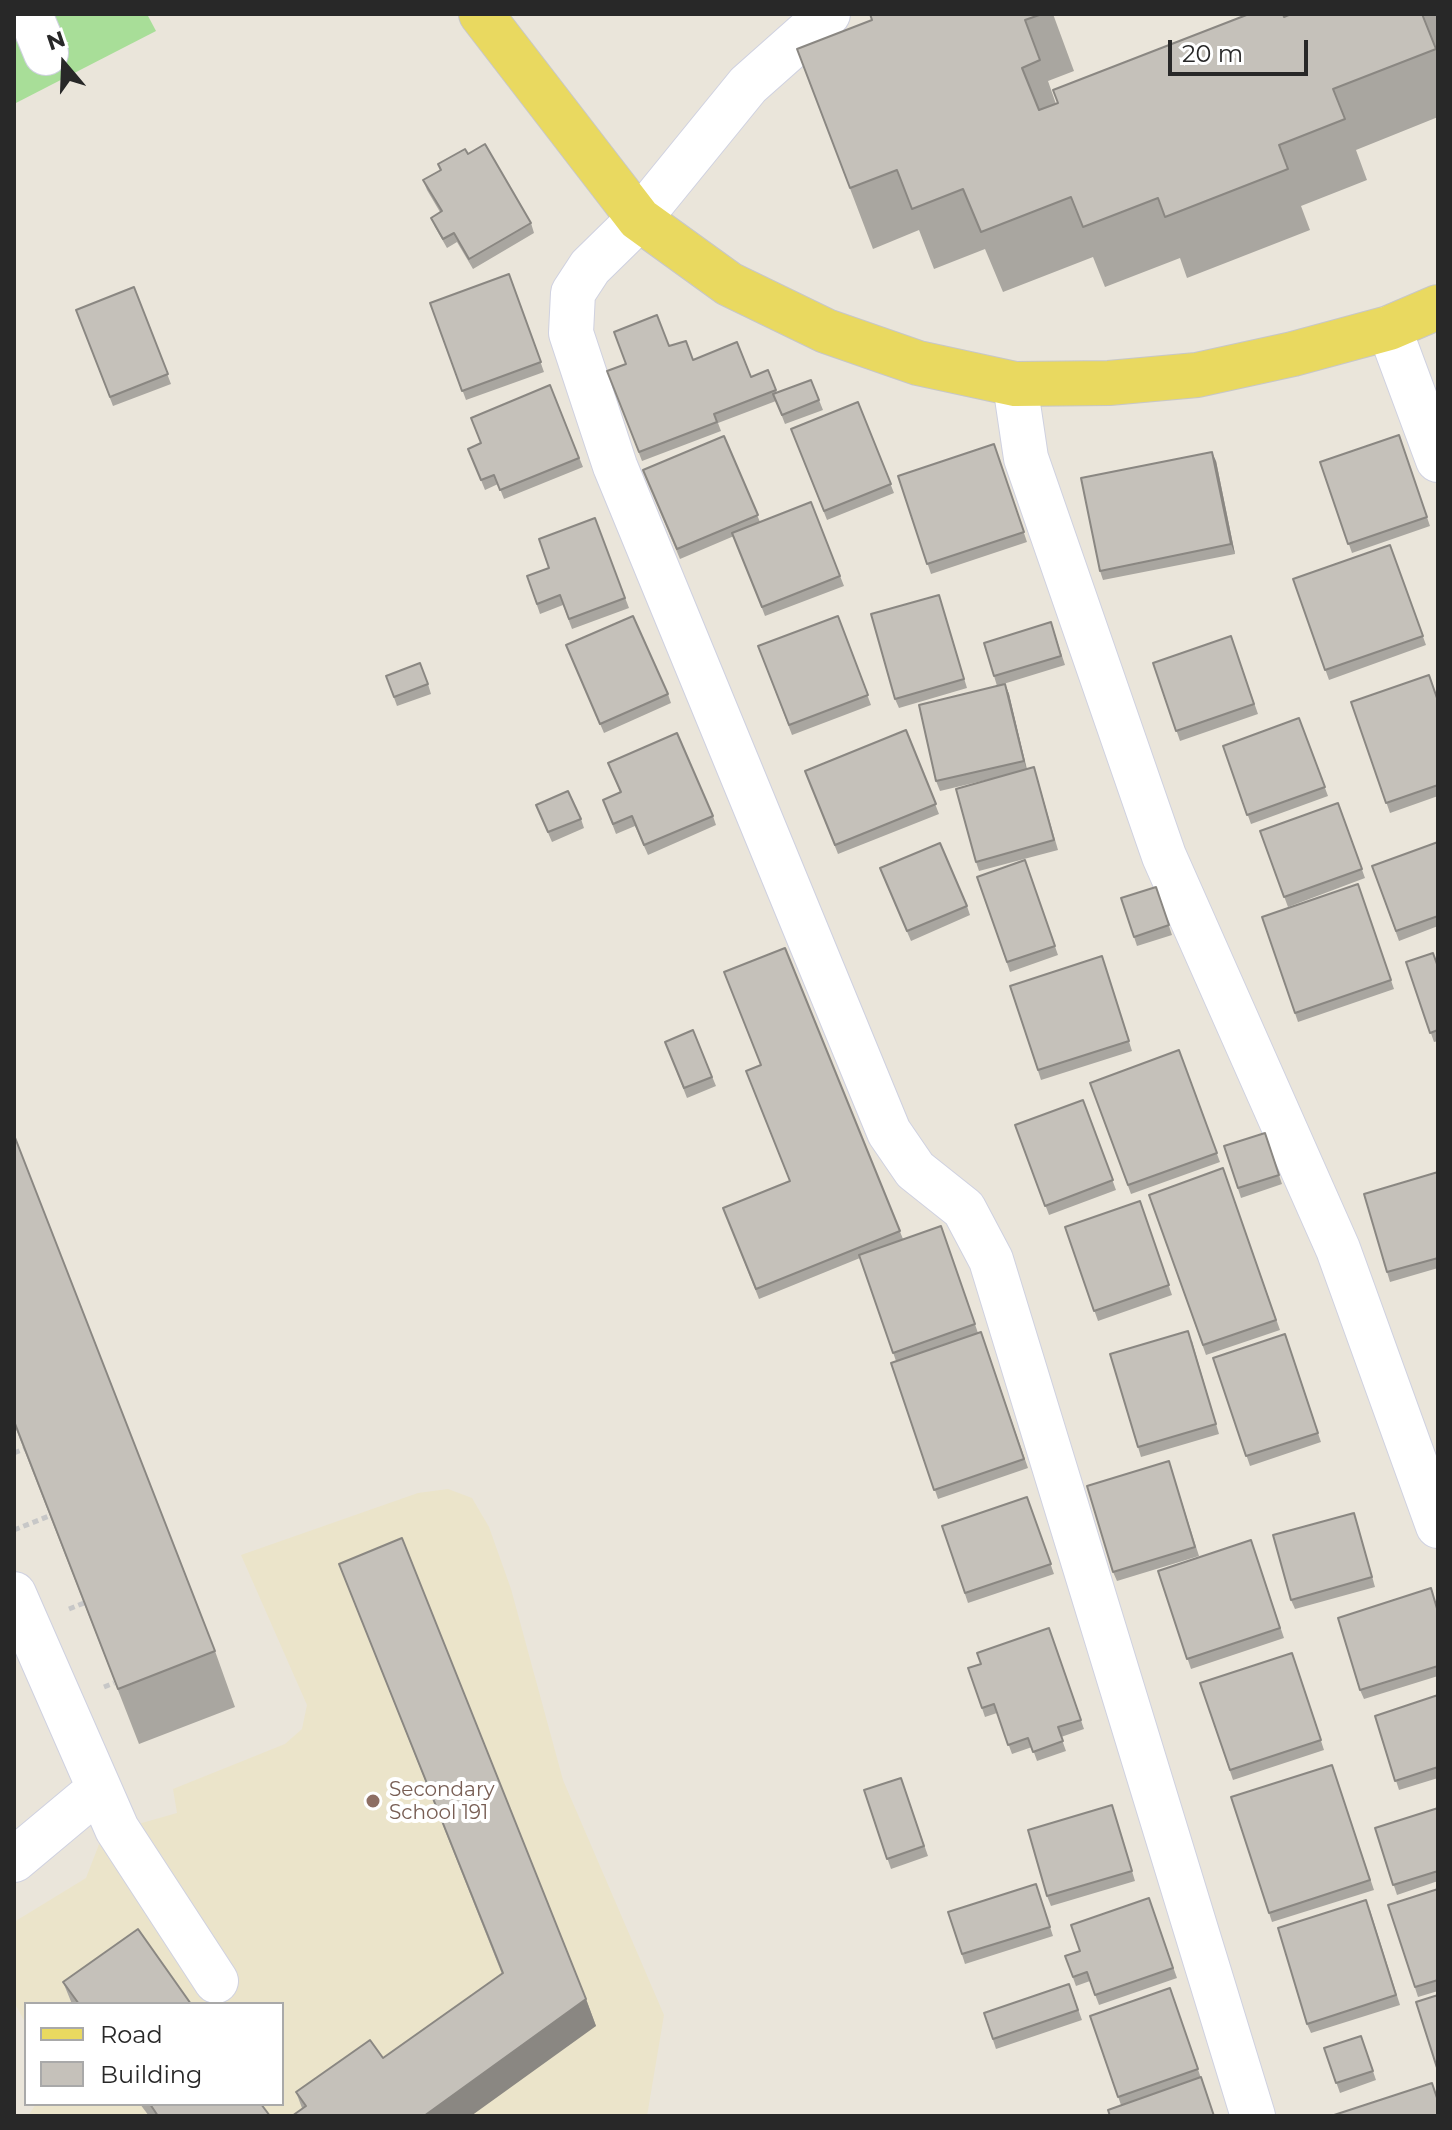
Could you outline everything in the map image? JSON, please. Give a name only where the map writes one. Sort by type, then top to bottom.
[{"type":"main road","points":[[481,14],[639,219],[729,284],[826,331],[918,363],[1015,384],[1109,383],[1197,375],[1293,354],[1389,328],[1438,307]]},
{"type":"street","points":[[828,14],[748,85],[639,219],[590,267],[573,293],[571,333],[615,466],[889,1132],[915,1170],[964,1209],[991,1260],[1253,2116]]},
{"type":"street","points":[[1389,328],[1438,460]]},
{"type":"street","points":[[1015,384],[1026,458],[1164,856],[1338,1249],[1438,1526]]},
{"type":"street","points":[[14,1594],[117,1829],[216,1981]]},
{"type":"street","points":[[14,1860],[99,1789]]},
{"type":"path","points":[[14,1453],[24,1449]]},
{"type":"path","points":[[14,1530],[49,1516]]},
{"type":"shaded area","name":"Secondary School 191","points":[[448,1489],[472,1498],[489,1527],[511,1589],[563,1780],[664,2015],[647,2116],[28,2116],[35,2106],[284,2106],[284,2002],[24,2002],[24,2020],[14,2002],[14,1922],[86,1878],[103,1834],[177,1813],[173,1789],[285,1744],[302,1729],[307,1705],[241,1555],[418,1493]]},
{"type":"green space","points":[[14,14],[147,14],[156,31],[14,104]]},
{"type":"building","points":[[870,14],[1042,14],[1025,20],[1040,60],[1022,68],[1039,110],[1058,103],[1053,90],[1249,14],[1283,14],[1284,17],[1291,14],[1422,14],[1436,49],[1333,89],[1345,119],[1279,145],[1288,169],[1165,217],[1158,198],[1083,227],[1071,197],[981,232],[963,189],[912,209],[897,170],[850,188],[797,49],[872,20]]},
{"type":"building","points":[[485,144],[531,223],[469,259],[454,233],[443,239],[431,218],[442,211],[423,180],[441,170],[438,164],[465,149],[468,154]]},
{"type":"building","points":[[509,274],[541,362],[462,391],[430,303]]},
{"type":"building","points":[[134,287],[168,374],[110,397],[76,310]]},
{"type":"building","points":[[657,315],[669,346],[686,341],[693,360],[737,342],[751,377],[768,370],[776,390],[714,414],[717,422],[639,452],[607,371],[626,364],[614,332]]},
{"type":"building","points":[[811,380],[819,400],[782,415],[773,394]]},
{"type":"building","points":[[550,385],[579,458],[500,490],[494,475],[481,480],[468,449],[481,443],[471,418]]},
{"type":"building","points":[[858,402],[891,484],[824,511],[791,429]]},
{"type":"building","points":[[1399,435],[1427,517],[1348,544],[1320,462]]},
{"type":"building","points":[[724,436],[758,515],[677,549],[643,470]]},
{"type":"building","points":[[994,444],[1024,532],[927,564],[898,476]]},
{"type":"building","points":[[1212,452],[1231,544],[1100,571],[1081,478]]},
{"type":"building","points":[[811,502],[840,576],[762,607],[732,533]]},
{"type":"building","points":[[595,518],[625,598],[569,619],[560,595],[537,604],[527,576],[549,568],[539,539]]},
{"type":"building","points":[[1390,545],[1423,636],[1325,670],[1293,579]]},
{"type":"building","points":[[939,595],[964,679],[895,699],[871,614]]},
{"type":"building","points":[[633,616],[668,694],[600,724],[566,645]]},
{"type":"building","points":[[838,616],[868,695],[789,725],[758,646]]},
{"type":"building","points":[[1051,622],[1061,656],[994,676],[984,643]]},
{"type":"building","points":[[1231,636],[1254,704],[1176,731],[1153,663]]},
{"type":"building","points":[[420,663],[428,684],[394,697],[386,676]]},
{"type":"building","points":[[1429,675],[1438,701],[1438,785],[1386,803],[1351,702]]},
{"type":"building","points":[[1005,684],[1024,761],[936,781],[919,705]]},
{"type":"building","points":[[1299,718],[1325,787],[1247,815],[1223,746]]},
{"type":"building","points":[[906,730],[936,804],[835,845],[805,771]]},
{"type":"building","points":[[677,733],[713,816],[644,845],[632,816],[613,824],[603,800],[621,792],[608,763]]},
{"type":"building","points":[[1034,767],[1054,840],[976,862],[956,789]]},
{"type":"building","points":[[568,791],[581,819],[548,832],[536,805]]},
{"type":"building","points":[[1338,803],[1362,869],[1284,897],[1260,831]]},
{"type":"building","points":[[1438,842],[1438,916],[1396,931],[1372,866]]},
{"type":"building","points":[[940,843],[967,906],[907,931],[880,868]]},
{"type":"building","points":[[1025,860],[1055,946],[1007,962],[977,877]]},
{"type":"building","points":[[1358,884],[1391,980],[1295,1013],[1262,917]]},
{"type":"building","points":[[1156,887],[1169,925],[1134,937],[1121,898]]},
{"type":"building","points":[[785,948],[900,1231],[756,1289],[723,1208],[790,1181],[746,1071],[761,1065],[724,972]]},
{"type":"building","points":[[1433,953],[1438,967],[1438,1030],[1430,1033],[1406,962]]},
{"type":"building","points":[[1102,956],[1129,1041],[1038,1070],[1010,986]]},
{"type":"building","points":[[693,1030],[712,1077],[684,1088],[665,1042]]},
{"type":"building","points":[[1179,1050],[1217,1153],[1128,1185],[1090,1083]]},
{"type":"building","points":[[1083,1100],[1113,1180],[1045,1206],[1015,1125]]},
{"type":"building","points":[[1265,1133],[1279,1175],[1238,1188],[1224,1146]]},
{"type":"building","points":[[14,1135],[215,1651],[118,1689],[14,1421]]},
{"type":"building","points":[[1223,1168],[1276,1320],[1203,1345],[1149,1195]]},
{"type":"building","points":[[1438,1172],[1438,1258],[1387,1272],[1364,1194]]},
{"type":"building","points":[[1140,1201],[1169,1285],[1094,1311],[1065,1227]]},
{"type":"building","points":[[941,1226],[975,1324],[893,1353],[859,1255]]},
{"type":"building","points":[[1188,1331],[1216,1424],[1138,1447],[1110,1354]]},
{"type":"building","points":[[981,1332],[1024,1459],[934,1490],[891,1363]]},
{"type":"building","points":[[1285,1334],[1318,1433],[1246,1456],[1213,1358]]},
{"type":"building","points":[[1169,1461],[1195,1547],[1113,1572],[1087,1486]]},
{"type":"building","points":[[1027,1497],[1051,1564],[965,1593],[942,1526]]},
{"type":"building","points":[[1354,1513],[1372,1577],[1291,1600],[1273,1535]]},
{"type":"building","points":[[402,1538],[586,1999],[424,2116],[292,2116],[306,2106],[296,2092],[370,2040],[383,2058],[503,1973],[339,1564]]},
{"type":"building","points":[[1251,1540],[1280,1628],[1187,1659],[1158,1571]]},
{"type":"building","points":[[1431,1588],[1438,1612],[1438,1666],[1360,1690],[1338,1618]]},
{"type":"building","points":[[1049,1628],[1081,1720],[1058,1727],[1063,1741],[1033,1752],[1028,1738],[1008,1745],[994,1704],[982,1708],[968,1668],[981,1664],[977,1653]]},
{"type":"building","points":[[1292,1653],[1321,1740],[1230,1770],[1200,1683]]},
{"type":"building","points":[[1438,1695],[1438,1767],[1395,1781],[1375,1716]]},
{"type":"building","points":[[1332,1765],[1370,1880],[1269,1913],[1231,1797]]},
{"type":"building","points":[[901,1778],[924,1846],[887,1859],[864,1790]]},
{"type":"building","points":[[1112,1805],[1132,1871],[1047,1896],[1028,1830]]},
{"type":"building","points":[[1438,1808],[1438,1871],[1393,1885],[1375,1828]]},
{"type":"building","points":[[1036,1884],[1050,1927],[962,1954],[948,1912]]},
{"type":"building","points":[[1438,1889],[1438,1980],[1415,1987],[1388,1905]]},
{"type":"building","points":[[1149,1898],[1173,1968],[1095,1995],[1087,1972],[1073,1977],[1065,1956],[1080,1951],[1071,1925]]},
{"type":"building","points":[[1366,1900],[1396,1995],[1307,2024],[1278,1928]]},
{"type":"building","points":[[138,1929],[190,2002],[78,2002],[63,1982]]},
{"type":"building","points":[[1069,1984],[1078,2010],[993,2039],[984,2013]]},
{"type":"building","points":[[1170,1988],[1198,2069],[1118,2097],[1090,2016]]},
{"type":"building","points":[[1438,1995],[1438,2071],[1416,2002]]},
{"type":"building","points":[[1361,2036],[1373,2071],[1336,2083],[1324,2048]]},
{"type":"building","points":[[1201,2077],[1214,2116],[1110,2116],[1108,2110]]},
{"type":"building","points":[[1432,2083],[1438,2101],[1438,2116],[1331,2116]]},
{"type":"building","points":[[151,2106],[262,2106],[270,2116],[158,2116]]},
{"type":"place","name":"Secondary School 191","points":[[373,1801]]}]
